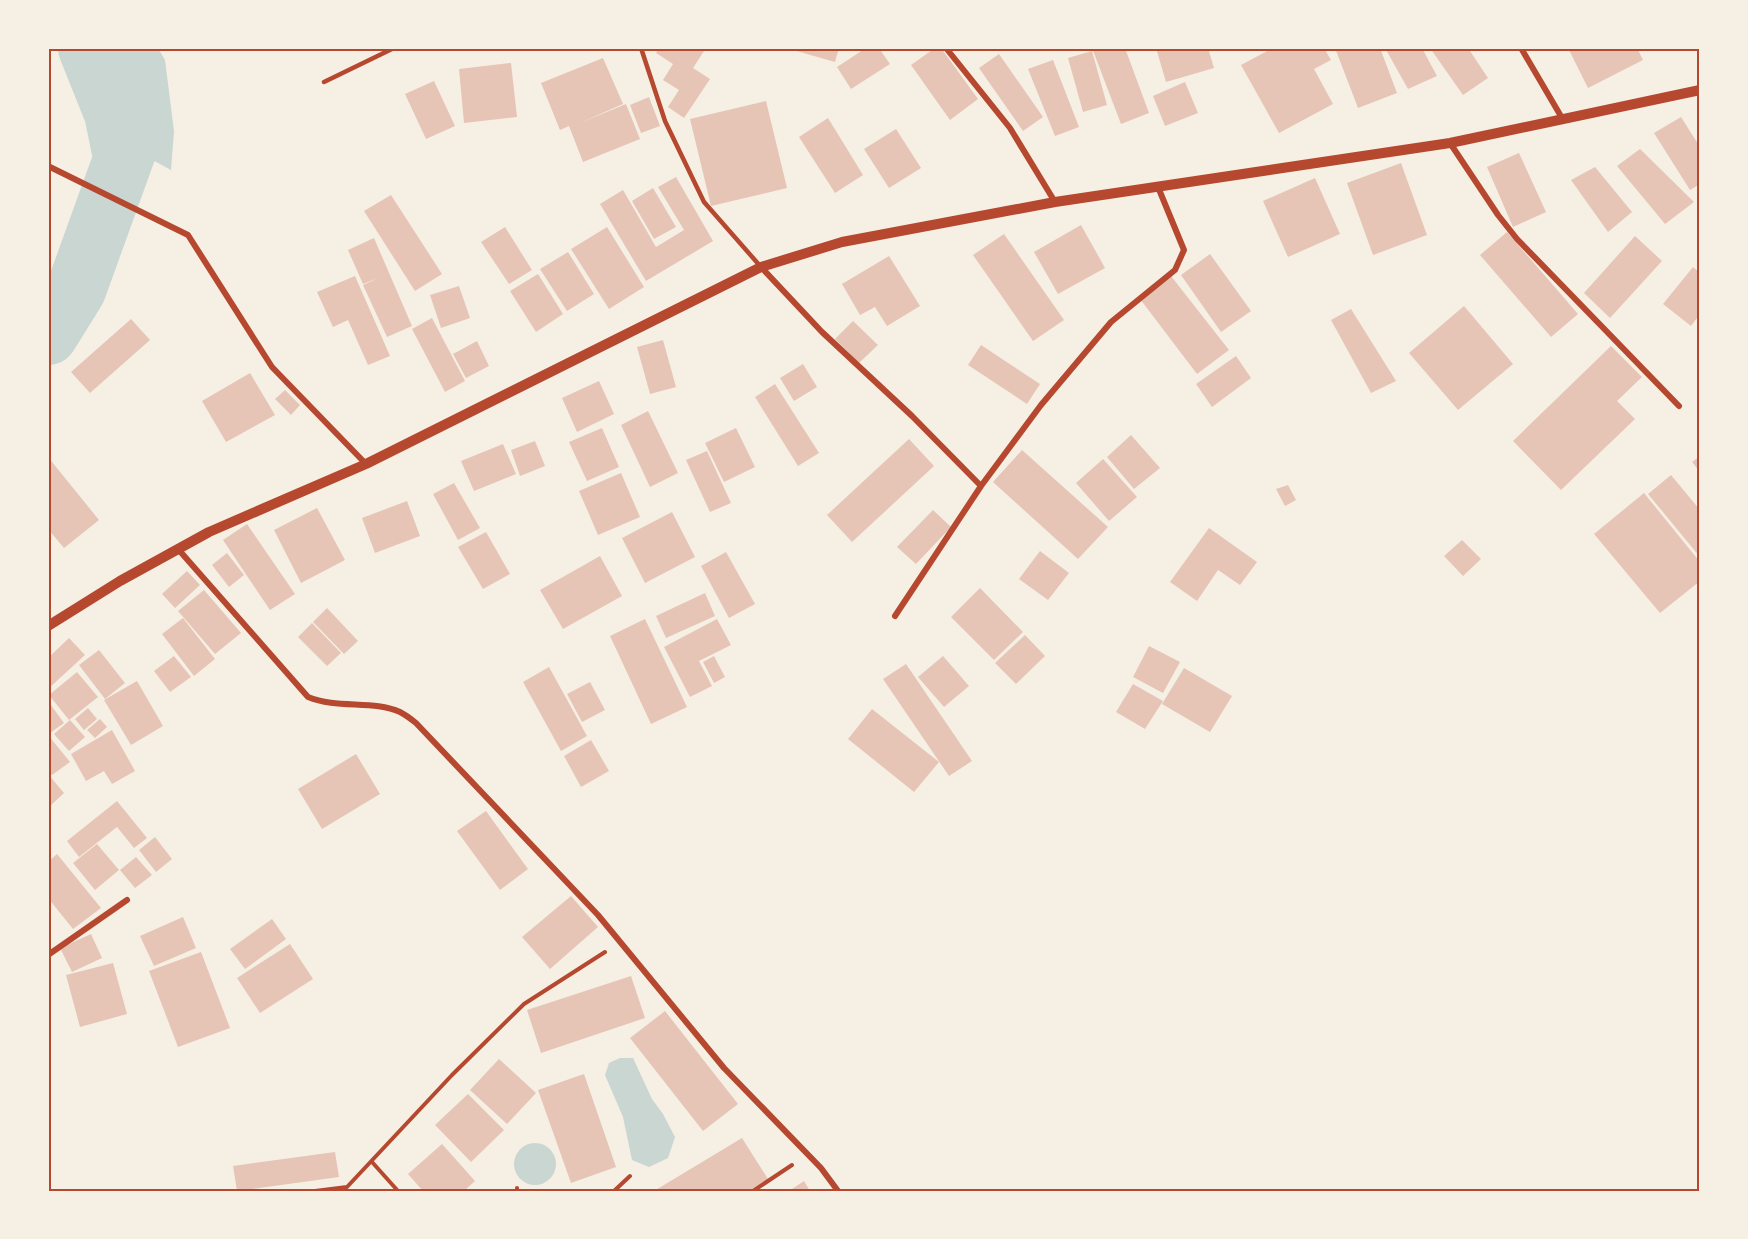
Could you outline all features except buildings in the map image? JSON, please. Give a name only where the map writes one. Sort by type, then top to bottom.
[{"type":"street","points":[[946,48],[1010,128],[1055,202]]},
{"type":"street","points":[[1521,48],[1562,118]]},
{"type":"street","points":[[48,626],[120,581],[209,532],[366,464],[761,267],[842,242],[1055,202],[1450,142],[1700,90]]},
{"type":"street","points":[[1450,142],[1498,215],[1517,239],[1679,406]]},
{"type":"street","points":[[48,165],[188,235],[272,367],[366,464]]},
{"type":"street","points":[[895,616],[981,486],[1041,405],[1111,322],[1174,270],[1184,250],[1158,187]]},
{"type":"street","points":[[761,267],[822,332],[912,416],[981,486]]},
{"type":"street","points":[[178,549],[308,697],[321,703],[387,708],[401,712],[416,723],[598,915],[724,1068],[821,1168],[838,1191]]},
{"type":"street","points":[[48,955],[127,900]]},
{"type":"lane","points":[[324,82],[394,48]]},
{"type":"lane","points":[[641,48],[665,121],[704,202],[761,267]]},
{"type":"path","points":[[315,1191],[347,1187],[452,1075],[524,1004],[613,947]]},
{"type":"path","points":[[372,1162],[398,1191]]},
{"type":"path","points":[[753,1191],[797,1162]]},
{"type":"path","points":[[614,1191],[630,1176]]},
{"type":"shaded area","points":[[77,48],[158,48],[165,60],[174,131],[171,170],[88,125],[85,55]]},
{"type":"shaded area","points":[[620,1058],[633,1058],[652,1099],[675,1137],[668,1158],[649,1167],[632,1160],[623,1117],[605,1075],[609,1063]]},
{"type":"shaded area","points":[[535,1143],[550,1149],[556,1164],[550,1179],[535,1185],[520,1179],[514,1164],[520,1149]]},
{"type":"waterway","points":[[48,335],[76,290],[128,146],[122,152],[114,113],[88,48]]}]
